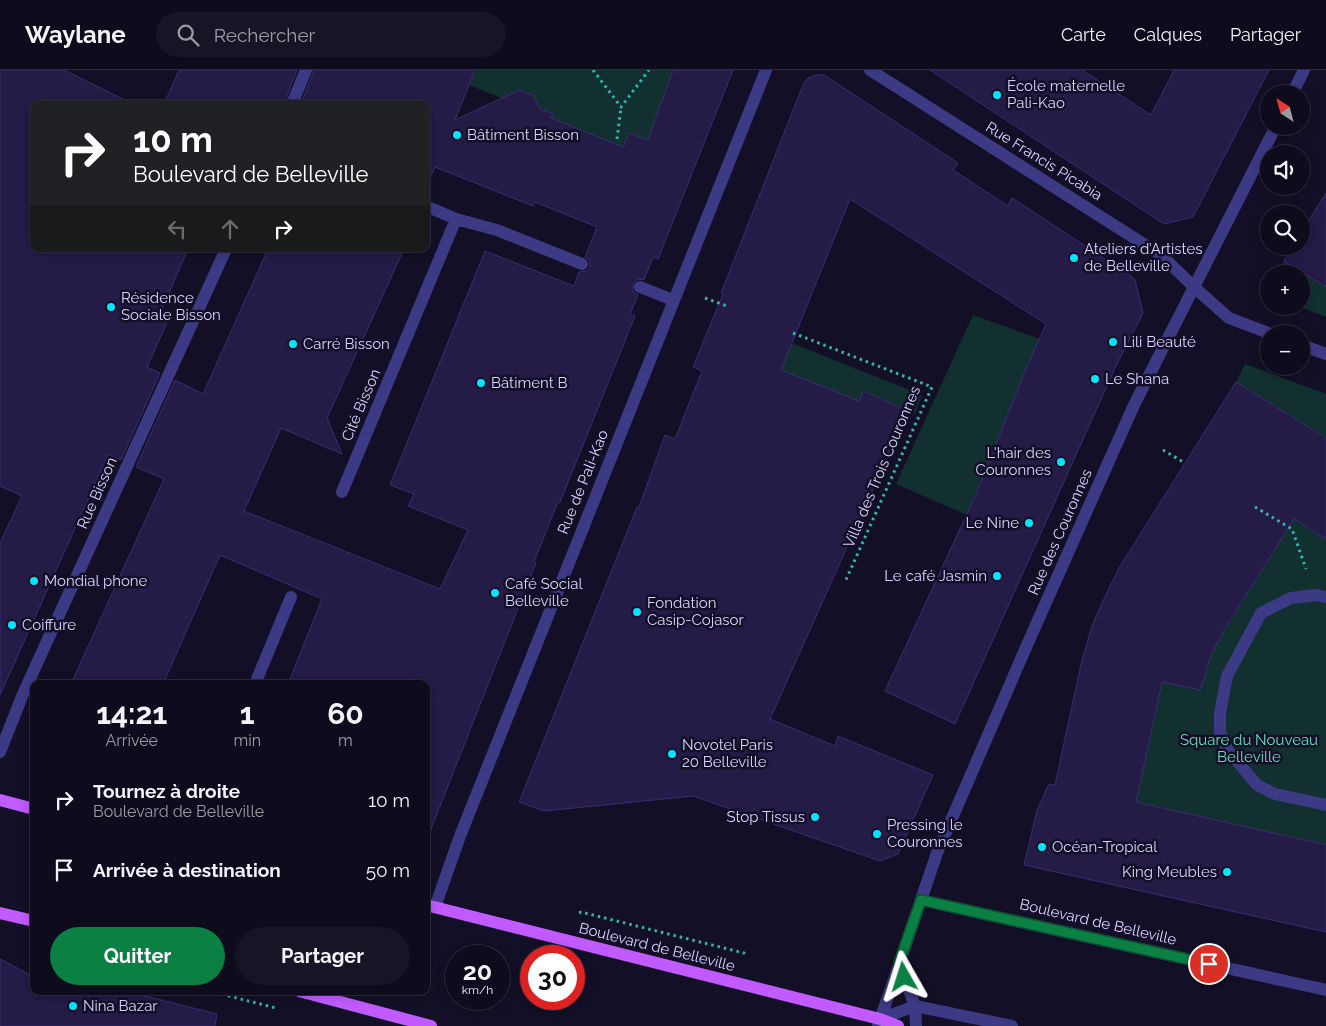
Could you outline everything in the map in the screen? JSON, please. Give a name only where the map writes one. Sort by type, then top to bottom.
[{"type":"main road","points":[[0,800],[30,808]]},
{"type":"main road","name":"Boulevard de Belleville","points":[[431,906],[879,1023],[898,1026]]},
{"type":"main road","points":[[0,913],[30,921]]},
{"type":"main road","points":[[314,995],[431,1026]]},
{"type":"street","points":[[294,100],[306,70]]},
{"type":"street","name":"Rue de Pali-Kao","points":[[431,906],[766,70]]},
{"type":"street","name":"Rue Francis Picabia","points":[[870,70],[1161,255],[1194,288],[1229,318],[1260,330]]},
{"type":"street","points":[[1296,85],[1304,70]]},
{"type":"street","name":"Rue des Couronnes","points":[[879,1023],[937,853],[1054,583],[1134,405],[1271,135]]},
{"type":"street","points":[[430,208],[456,219],[497,230],[582,264]]},
{"type":"street","name":"Cité Bisson","points":[[342,492],[456,219]]},
{"type":"street","name":"Rue Bisson","points":[[30,680],[225,252]]},
{"type":"street","points":[[640,287],[673,300]]},
{"type":"street","points":[[1310,348],[1326,354]]},
{"type":"street","points":[[1321,596],[1291,598],[1261,613],[1227,676],[1220,713],[1220,732],[1227,749],[1256,785],[1275,794],[1326,805]]},
{"type":"street","points":[[258,680],[291,597]]},
{"type":"street","name":"Rue Bisson","points":[[0,752],[30,681]]},
{"type":"street","name":"Boulevard de Belleville","points":[[921,900],[1326,990]]},
{"type":"street","points":[[899,963],[916,1006],[916,1026]]},
{"type":"street","points":[[879,1023],[916,1006],[1012,1026]]},
{"type":"path","points":[[593,70],[622,107]]},
{"type":"path","points":[[617,139],[622,107],[649,70]]},
{"type":"path","points":[[702,296],[727,306]]},
{"type":"path","name":"Villa des Trois Couronnes","points":[[793,333],[932,387],[845,582]]},
{"type":"path","points":[[1163,450],[1185,463]]},
{"type":"path","points":[[1255,507],[1292,529],[1321,596]]},
{"type":"green space","points":[[471,70],[673,70],[648,140],[629,133],[622,149],[551,118],[553,114],[504,99],[469,85],[474,72]]},
{"type":"green space","points":[[1284,261],[1290,265],[1282,265]]},
{"type":"green space","points":[[1310,277],[1326,287],[1326,317],[1310,311]]},
{"type":"green space","points":[[973,315],[1040,339],[967,515],[896,484]]},
{"type":"green space","points":[[789,342],[922,395],[915,414],[864,391],[786,566],[815,384],[779,369]]},
{"type":"green space","points":[[1245,364],[1260,370],[1260,375],[1275,375],[1326,394],[1326,438],[1236,382]]},
{"type":"green space","name":"Square du Nouveau Belleville","points":[[1260,498],[1326,539],[1326,845],[1136,802],[1162,682],[1200,689],[1212,653],[1219,639],[1274,551]]},
{"type":"building","points":[[0,70],[64,70],[125,100],[30,100],[30,252],[187,252],[160,314],[169,318],[147,367],[160,373],[121,460],[108,455],[0,695],[0,543],[22,496],[0,486]]},
{"type":"building","points":[[179,70],[297,70],[286,100],[166,100]]},
{"type":"building","points":[[314,70],[475,70],[455,120],[519,90],[533,95],[540,109],[553,114],[551,118],[623,147],[629,133],[648,140],[673,70],[733,70],[658,259],[653,257],[644,280],[638,279],[633,284],[633,292],[638,295],[630,314],[635,316],[534,562],[536,563],[430,831],[430,680],[290,680],[322,599],[220,555],[165,680],[73,680],[164,479],[136,467],[175,380],[203,394],[267,252],[403,252],[327,418],[342,454],[281,428],[244,511],[440,589],[468,530],[408,506],[414,494],[390,485],[485,251],[574,286],[579,272],[587,271],[590,267],[589,259],[585,257],[597,227],[535,202],[533,206],[435,167],[430,178],[430,100],[303,100]]},
{"type":"building","points":[[930,70],[1082,70],[1151,115],[1174,70],[1269,70],[1193,217],[1164,224]]},
{"type":"building","points":[[824,75],[958,163],[953,170],[1008,206],[1012,198],[1131,276],[1135,280],[1143,313],[1116,366],[955,724],[885,691],[977,492],[1027,366],[1046,324],[850,199],[781,370],[859,401],[863,391],[908,411],[770,719],[835,746],[838,736],[933,775],[898,854],[880,861],[693,796],[544,811],[519,802],[637,507],[639,507],[665,435],[675,439],[702,371],[693,367],[803,85],[808,78]]},
{"type":"building","points":[[1326,193],[1326,287],[1310,277],[1310,265],[1290,265],[1284,261],[1288,255],[1310,255],[1310,219]]},
{"type":"building","points":[[1236,382],[1326,438],[1326,539],[1294,519],[1226,627],[1212,653],[1200,690],[1162,682],[1136,802],[1326,845],[1326,932],[1024,865],[1037,810],[1049,784],[1055,785],[1081,664],[1092,626],[1119,568]]},
{"type":"building","points":[[0,959],[30,975],[30,995],[141,995],[217,1014],[215,1026],[0,1026]]},
{"type":"place","name":"École maternelle Pali-Kao","points":[[997,95]]},
{"type":"place","name":"Bâtiment Bisson","points":[[457,135]]},
{"type":"place","name":"Ateliers d’Artistes de Belleville","points":[[1074,258]]},
{"type":"place","name":"Résidence Sociale Bisson","points":[[111,307]]},
{"type":"place","name":"Lili Beauté","points":[[1113,342]]},
{"type":"place","name":"Carré Bisson","points":[[293,344]]},
{"type":"place","name":"Le Shana","points":[[1095,379]]},
{"type":"place","name":"Bâtiment B","points":[[481,383]]},
{"type":"place","name":"L'hair des Couronnes","points":[[1061,462]]},
{"type":"place","name":"Le Nine","points":[[1029,523]]},
{"type":"place","name":"Le café Jasmin","points":[[997,576]]},
{"type":"place","name":"Mondial phone","points":[[34,581]]},
{"type":"place","name":"Café Social Belleville","points":[[495,593]]},
{"type":"place","name":"Fondation Casip-Cojasor","points":[[637,612]]},
{"type":"place","name":"Coiffure","points":[[12,625]]},
{"type":"place","name":"Novotel Paris 20 Belleville","points":[[672,754]]},
{"type":"place","name":"Stop Tissus","points":[[815,817]]},
{"type":"place","name":"Pressing le Couronnes","points":[[877,834]]},
{"type":"place","name":"Océan-Tropical","points":[[1042,847]]},
{"type":"place","name":"King Meubles","points":[[1227,872]]},
{"type":"place","name":"Nina Bazar","points":[[73,1006]]},
{"type":"route","points":[[904,977],[899,963],[921,900],[1209,964]]}]
